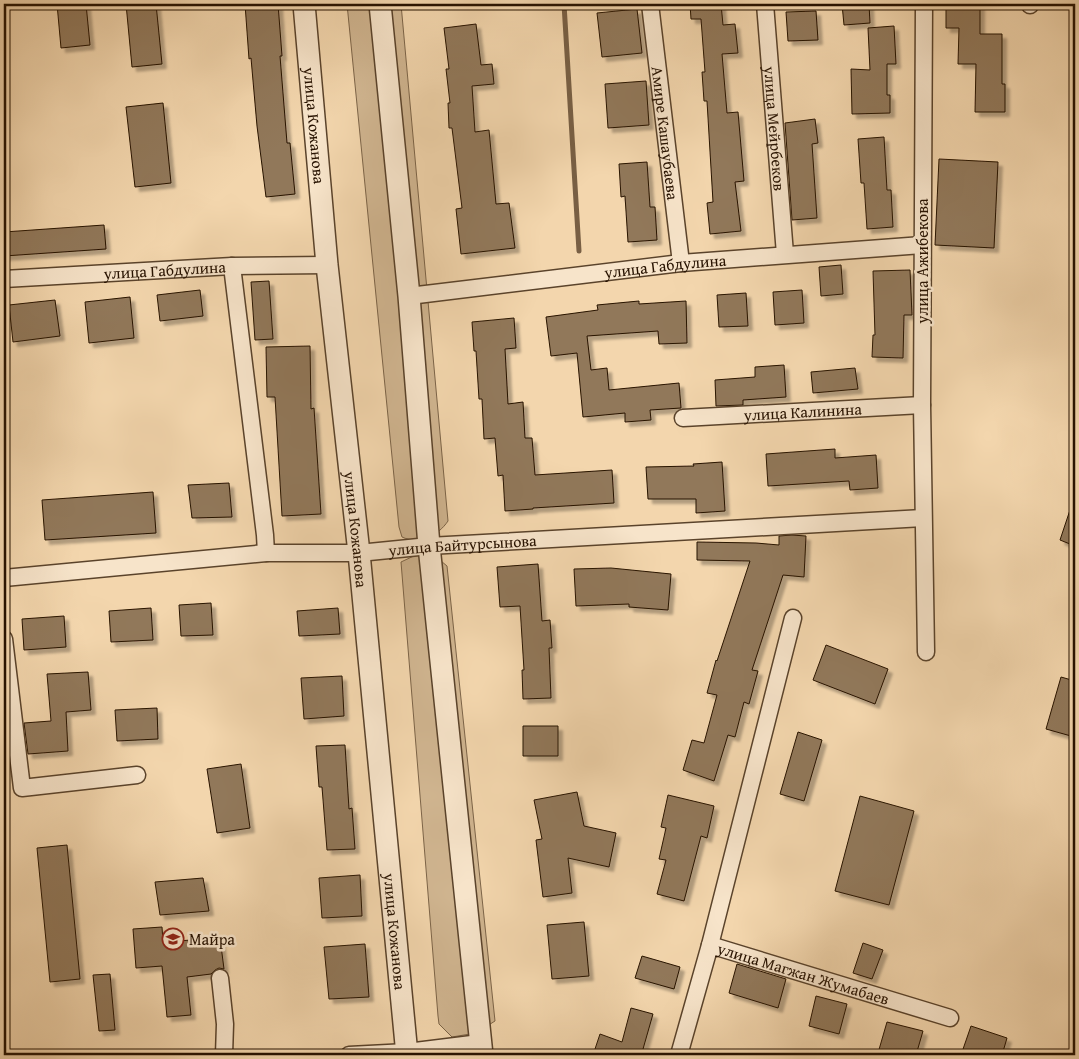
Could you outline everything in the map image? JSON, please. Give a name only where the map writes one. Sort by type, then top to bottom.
[{"type":"street","name":"улица Кожанова","points":[[304,4],[327,265],[359,553],[407,1054]]},
{"type":"street","points":[[349,1055],[407,1054],[481,1049],[429,546],[409,296],[380,4]]},
{"type":"street","name":"Амире Кашаубаева","points":[[650,4],[681,262]]},
{"type":"street","name":"улица Мейрбеков","points":[[765,4],[785,254]]},
{"type":"street","name":"улица Ажибекова","points":[[924,4],[922,518],[926,652]]},
{"type":"street","name":"улица Габдулина","points":[[409,296],[681,262],[922,245]]},
{"type":"street","name":"улица Габдулина","points":[[4,279],[232,266],[327,265]]},
{"type":"street","points":[[232,266],[266,553]]},
{"type":"street","name":"улица Калинина","points":[[684,418],[922,405]]},
{"type":"street","name":"улица Байтурсынова","points":[[4,578],[266,553],[359,553],[429,546],[922,518]]},
{"type":"street","points":[[710,946],[793,618]]},
{"type":"street","points":[[4,639],[22,788],[137,775]]},
{"type":"street","name":"улица Магжан Жумабаев","points":[[679,1055],[710,946],[950,1018]]},
{"type":"street","points":[[220,978],[225,1024],[224,1055]]},
{"type":"shaded area","points":[[347,4],[401,4],[448,521],[434,535],[415,540],[402,537],[399,527]]},
{"type":"shaded area","points":[[418,554],[435,556],[447,566],[495,1021],[476,1033],[452,1037],[439,1024],[438,1016],[401,562]]},
{"type":"building","points":[[57,4],[86,4],[90,45],[61,48]]},
{"type":"building","points":[[126,4],[156,4],[162,64],[132,67]]},
{"type":"building","points":[[245,4],[278,4],[287,143],[290,143],[295,194],[266,197],[251,58],[249,59]]},
{"type":"building","points":[[690,4],[721,4],[723,25],[735,24],[738,53],[722,54],[727,113],[738,112],[744,181],[735,182],[741,231],[710,234],[707,203],[713,202],[707,101],[704,101],[702,72],[705,72],[701,19],[691,19]]},
{"type":"building","points":[[842,4],[869,4],[870,23],[844,25]]},
{"type":"building","points":[[946,4],[980,4],[980,34],[1002,34],[1002,84],[1005,84],[1005,112],[975,112],[976,64],[958,64],[959,28],[946,28]]},
{"type":"building","points":[[637,9],[642,53],[602,57],[597,13]]},
{"type":"building","points":[[816,11],[818,40],[788,41],[786,12]]},
{"type":"building","points":[[476,24],[481,65],[492,64],[494,84],[472,86],[475,132],[489,130],[496,204],[509,203],[515,248],[461,254],[456,209],[462,208],[452,128],[449,128],[448,103],[450,103],[446,69],[449,69],[444,28]]},
{"type":"building","points":[[894,26],[896,64],[887,64],[887,95],[890,95],[890,113],[852,114],[851,69],[870,70],[868,28]]},
{"type":"building","points":[[646,81],[649,125],[608,128],[605,84]]},
{"type":"building","points":[[163,103],[171,183],[135,187],[126,107]]},
{"type":"building","points":[[815,119],[818,143],[812,144],[817,218],[792,220],[785,123]]},
{"type":"building","points":[[884,137],[887,190],[891,190],[893,227],[867,229],[864,183],[861,183],[858,139]]},
{"type":"building","points":[[939,159],[998,162],[994,248],[935,245]]},
{"type":"building","points":[[647,162],[650,207],[655,207],[657,240],[628,242],[625,196],[621,197],[619,164]]},
{"type":"building","points":[[104,225],[106,249],[4,256],[4,232]]},
{"type":"building","points":[[841,265],[843,294],[821,296],[819,267]]},
{"type":"building","points":[[910,270],[912,315],[904,315],[903,358],[872,357],[873,335],[875,335],[873,271]]},
{"type":"building","points":[[269,281],[273,339],[255,340],[251,282]]},
{"type":"building","points":[[200,290],[203,316],[160,321],[157,295]]},
{"type":"building","points":[[802,290],[804,323],[775,325],[773,292]]},
{"type":"building","points":[[746,293],[748,326],[719,327],[717,295]]},
{"type":"building","points":[[130,297],[134,338],[89,343],[85,302]]},
{"type":"building","points":[[55,300],[60,336],[13,342],[9,305]]},
{"type":"building","points":[[639,301],[639,304],[686,301],[687,343],[659,344],[658,331],[587,336],[591,370],[607,368],[609,390],[679,383],[681,408],[650,410],[651,420],[625,422],[625,413],[583,417],[577,353],[551,356],[546,317],[598,310],[597,305]]},
{"type":"building","points":[[514,318],[516,348],[505,349],[508,404],[523,402],[525,438],[532,438],[535,475],[612,470],[614,503],[505,511],[503,475],[498,476],[495,438],[484,439],[482,399],[479,399],[472,322]]},
{"type":"building","points":[[310,346],[311,409],[314,408],[321,514],[282,516],[275,397],[267,397],[266,347]]},
{"type":"building","points":[[784,365],[786,397],[743,400],[743,405],[716,406],[715,380],[755,377],[755,367]]},
{"type":"building","points":[[855,368],[858,389],[813,393],[811,372]]},
{"type":"building","points":[[835,449],[835,458],[876,455],[878,488],[850,490],[849,481],[768,486],[766,454]]},
{"type":"building","points":[[722,462],[725,511],[696,513],[696,499],[648,499],[646,467],[694,466],[693,464]]},
{"type":"building","points":[[229,483],[232,517],[192,518],[188,485]]},
{"type":"building","points":[[153,492],[156,533],[45,540],[42,500]]},
{"type":"building","points":[[1073,501],[1075,501],[1075,546],[1060,540]]},
{"type":"building","points":[[779,536],[806,536],[804,577],[783,575],[752,670],[758,671],[749,704],[744,702],[735,737],[728,735],[714,781],[683,770],[692,740],[704,743],[717,695],[707,693],[716,660],[750,561],[697,560],[697,542],[779,545]]},
{"type":"building","points":[[538,564],[542,621],[550,620],[552,648],[549,648],[551,698],[523,699],[522,670],[524,670],[520,606],[500,607],[497,567]]},
{"type":"building","points":[[611,568],[671,574],[668,610],[629,607],[629,604],[576,606],[574,569]]},
{"type":"building","points":[[211,603],[213,635],[181,636],[179,605]]},
{"type":"building","points":[[151,608],[153,640],[111,642],[109,611]]},
{"type":"building","points":[[338,608],[340,634],[299,636],[297,611]]},
{"type":"building","points":[[64,616],[66,647],[24,650],[22,619]]},
{"type":"building","points":[[826,645],[888,669],[875,704],[813,680]]},
{"type":"building","points":[[88,672],[91,710],[66,712],[68,751],[28,754],[24,723],[51,721],[47,674]]},
{"type":"building","points":[[342,676],[344,716],[304,719],[301,678]]},
{"type":"building","points":[[1061,677],[1075,681],[1075,721],[1071,736],[1046,729]]},
{"type":"building","points":[[157,708],[158,739],[117,741],[115,710]]},
{"type":"building","points":[[523,726],[558,726],[558,756],[523,756]]},
{"type":"building","points":[[798,732],[822,740],[804,801],[780,794]]},
{"type":"building","points":[[345,745],[349,809],[352,808],[355,849],[327,850],[322,787],[319,787],[316,746]]},
{"type":"building","points":[[241,764],[250,828],[217,833],[207,769]]},
{"type":"building","points":[[577,792],[584,826],[616,833],[609,867],[568,858],[572,893],[543,897],[536,840],[542,839],[534,800]]},
{"type":"building","points":[[668,795],[714,806],[707,838],[701,836],[684,901],[657,894],[666,860],[659,859],[666,828],[661,827]]},
{"type":"building","points":[[860,796],[914,811],[889,905],[835,891]]},
{"type":"building","points":[[67,845],[80,979],[50,982],[37,848]]},
{"type":"building","points":[[360,875],[362,916],[322,918],[319,878]]},
{"type":"building","points":[[203,878],[209,911],[160,915],[155,882]]},
{"type":"building","points":[[584,922],[589,976],[552,979],[547,925]]},
{"type":"building","points":[[162,927],[163,942],[220,938],[224,969],[219,968],[211,974],[187,977],[191,1015],[167,1017],[162,966],[136,968],[133,929]]},
{"type":"building","points":[[863,943],[883,950],[872,979],[853,973]]},
{"type":"building","points":[[365,944],[369,997],[329,999],[324,947]]},
{"type":"building","points":[[642,956],[680,967],[674,989],[635,978]]},
{"type":"building","points":[[737,964],[786,979],[778,1008],[729,993]]},
{"type":"building","points":[[110,974],[115,1030],[99,1031],[93,975]]},
{"type":"building","points":[[816,996],[847,1004],[839,1034],[809,1026]]},
{"type":"building","points":[[631,1008],[653,1014],[643,1049],[654,1055],[593,1055],[600,1034],[622,1042]]},
{"type":"building","points":[[887,1022],[923,1031],[916,1055],[886,1055],[878,1053]]},
{"type":"building","points":[[971,1026],[1007,1038],[1002,1055],[961,1055]]},
{"type":"waterway","points":[[564,4],[579,251]]},
{"type":"place","name":"Майра","points":[[173,939]]}]
